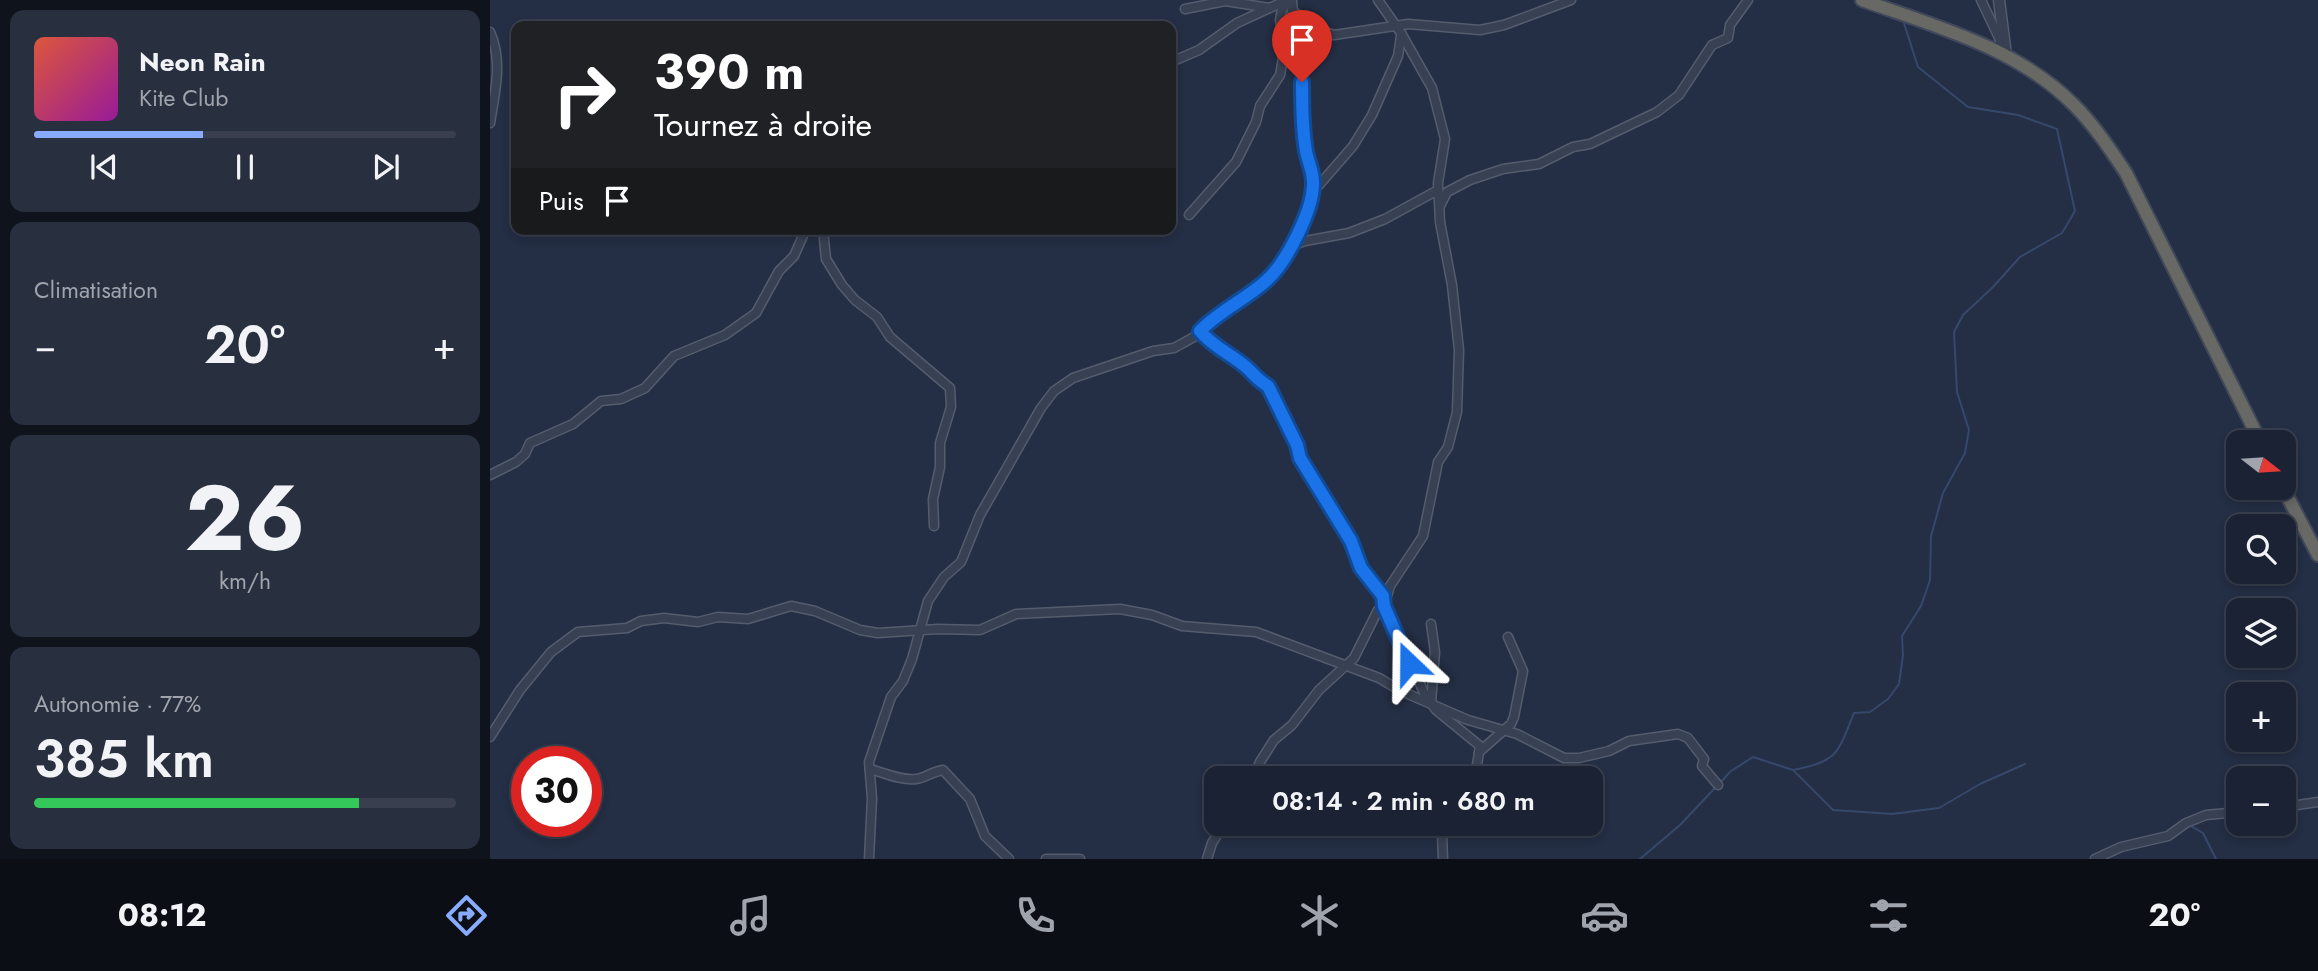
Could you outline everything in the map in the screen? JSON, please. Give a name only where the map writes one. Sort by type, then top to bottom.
[{"type":"highway","points":[[1863,0],[2003,53],[2029,68],[2073,104],[2101,135],[2126,173],[2254,430]]},
{"type":"highway","points":[[2289,500],[2318,555]]},
{"type":"street","points":[[1176,60],[1199,50],[1237,23],[1290,0]]},
{"type":"street","points":[[1290,0],[1302,66],[1303,132],[1312,170],[1313,193]]},
{"type":"street","points":[[1189,215],[1236,162],[1256,122],[1260,106],[1280,75],[1285,47],[1280,20],[1282,9],[1290,0]]},
{"type":"street","points":[[1260,766],[1273,740],[1292,724],[1327,681],[1359,651],[1378,610],[1385,603],[1390,586],[1423,536],[1438,462],[1448,447],[1457,412],[1459,350],[1438,190],[1445,139],[1432,88],[1378,0]]},
{"type":"street","points":[[1292,10],[1314,28],[1334,35],[1398,29],[1480,30],[1504,25],[1571,0]]},
{"type":"street","points":[[1440,206],[1447,192],[1470,180],[1503,169],[1539,164],[1573,147],[1590,144],[1657,113],[1679,95],[1712,45],[1728,38],[1730,25],[1748,0]]},
{"type":"street","points":[[1981,0],[2000,40],[2003,53]]},
{"type":"street","points":[[1998,0],[2003,53]]},
{"type":"street","points":[[1185,9],[1225,1],[1270,8]]},
{"type":"street","points":[[869,859],[869,762],[890,699],[903,681],[928,601],[944,577],[961,562],[980,515],[1054,391],[1073,378],[1153,351],[1174,348],[1255,291],[1277,270],[1313,193],[1353,146],[1372,114],[1398,56],[1398,29]]},
{"type":"street","points":[[490,32],[496,46],[498,75],[490,123]]},
{"type":"street","points":[[1290,247],[1305,241],[1349,233],[1385,219],[1438,190]]},
{"type":"street","points":[[490,475],[516,462],[525,454],[530,443],[573,424],[594,405],[645,388],[674,356],[724,335],[757,313],[779,271],[794,256],[803,235]]},
{"type":"street","points":[[824,235],[826,259],[842,285],[855,300],[877,317],[890,337],[950,388],[951,407],[940,443],[940,467],[933,499],[933,526]]},
{"type":"street","points":[[1200,331],[1215,347],[1268,386],[1297,445],[1300,458],[1351,541],[1361,568],[1385,603],[1409,663],[1430,703],[1480,746],[1476,766]]},
{"type":"street","points":[[490,737],[520,690],[556,646],[578,632],[627,628],[641,621],[664,618],[698,622],[718,617],[748,619],[791,607],[815,611],[871,632],[980,630],[1024,613],[1120,610],[1152,615],[1182,626],[1256,632],[1346,665],[1468,720],[1517,734],[1564,758],[1579,758],[1609,751],[1629,741],[1678,734],[1688,737],[1697,748],[1704,759],[1702,766],[1718,785]]},
{"type":"street","points":[[1430,703],[1435,652],[1431,624]]},
{"type":"street","points":[[1479,752],[1511,724],[1514,717],[1523,671],[1508,637]]},
{"type":"street","points":[[870,769],[913,780],[922,778],[928,772],[943,770],[970,799],[985,836],[1009,859]]},
{"type":"street","points":[[2296,805],[2318,802]]},
{"type":"street","points":[[2095,859],[2122,847],[2168,836],[2186,823],[2206,815],[2226,813]]},
{"type":"street","points":[[1207,859],[1216,836]]},
{"type":"street","points":[[1441,836],[1443,859]]},
{"type":"street","points":[[1046,859],[1080,859]]},
{"type":"waterway","points":[[1793,770],[1828,759],[1839,747],[1854,713],[1870,712],[1888,699],[1899,684],[1903,655],[1902,636],[1921,606],[1930,580],[1931,536],[1943,493],[1965,453],[1969,430],[1957,392],[1954,332],[1963,315],[2020,257],[2062,233],[2075,211],[2057,129],[2018,115],[1968,107],[1918,67],[1903,20]]},
{"type":"waterway","points":[[1719,784],[1731,771],[1753,757],[1793,770],[1833,810],[1892,814],[1939,808],[1980,784],[2025,764]]},
{"type":"waterway","points":[[1640,859],[1680,825],[1715,788]]},
{"type":"waterway","points":[[2189,825],[2203,833],[2216,859]]},
{"type":"route","points":[[1302,82],[1305,121],[1303,132],[1312,170],[1312,195],[1277,270],[1255,291],[1200,331],[1215,347],[1268,386],[1297,445],[1300,458],[1351,541],[1361,568],[1383,596],[1384,606],[1409,663]]}]
